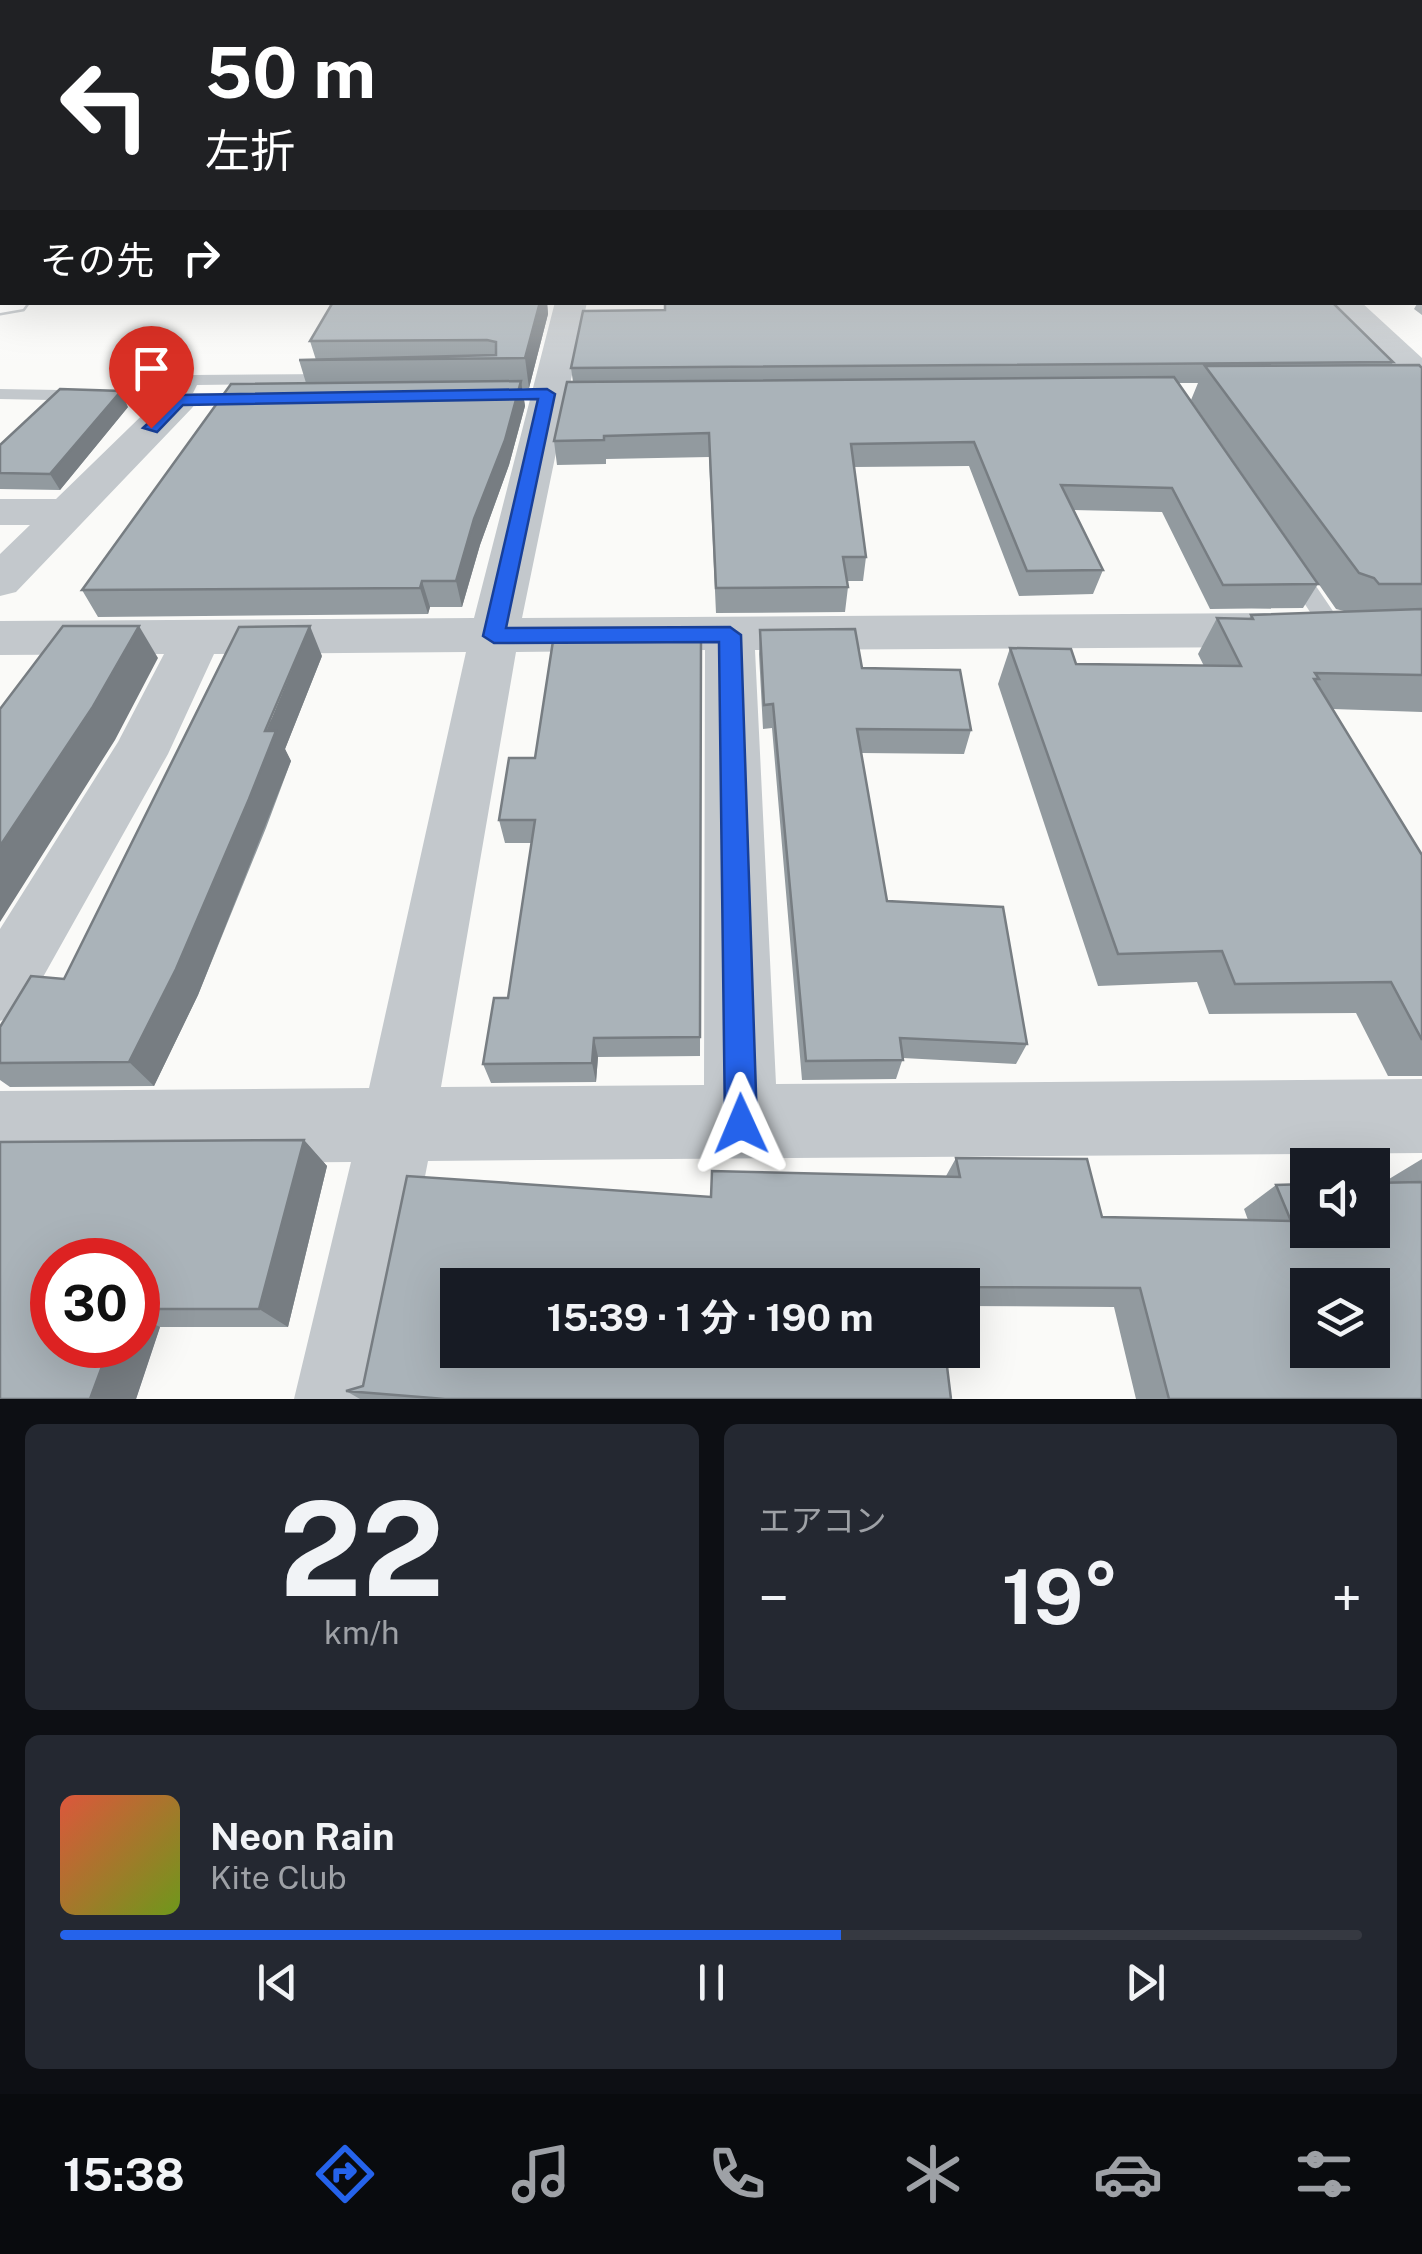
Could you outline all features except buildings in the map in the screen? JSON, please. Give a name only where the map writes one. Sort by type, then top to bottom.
[{"type":"street","points":[[338,1399],[398,1127],[494,636],[570,305]]},
{"type":"street","points":[[1344,305],[1413,380]]},
{"type":"street","points":[[0,581],[178,400]]},
{"type":"street","points":[[0,512],[69,512]]},
{"type":"street","points":[[0,638],[1350,631]]},
{"type":"street","points":[[0,989],[140,754],[198,635]]},
{"type":"street","points":[[730,635],[741,1124]]},
{"type":"street","points":[[0,1128],[1422,1116]]},
{"type":"lane","points":[[0,394],[178,400],[352,388]]},
{"type":"lane","points":[[1281,552],[1350,631]]},
{"type":"route","points":[[151,428],[178,400],[547,394],[494,636],[730,635],[741,1124]]}]
